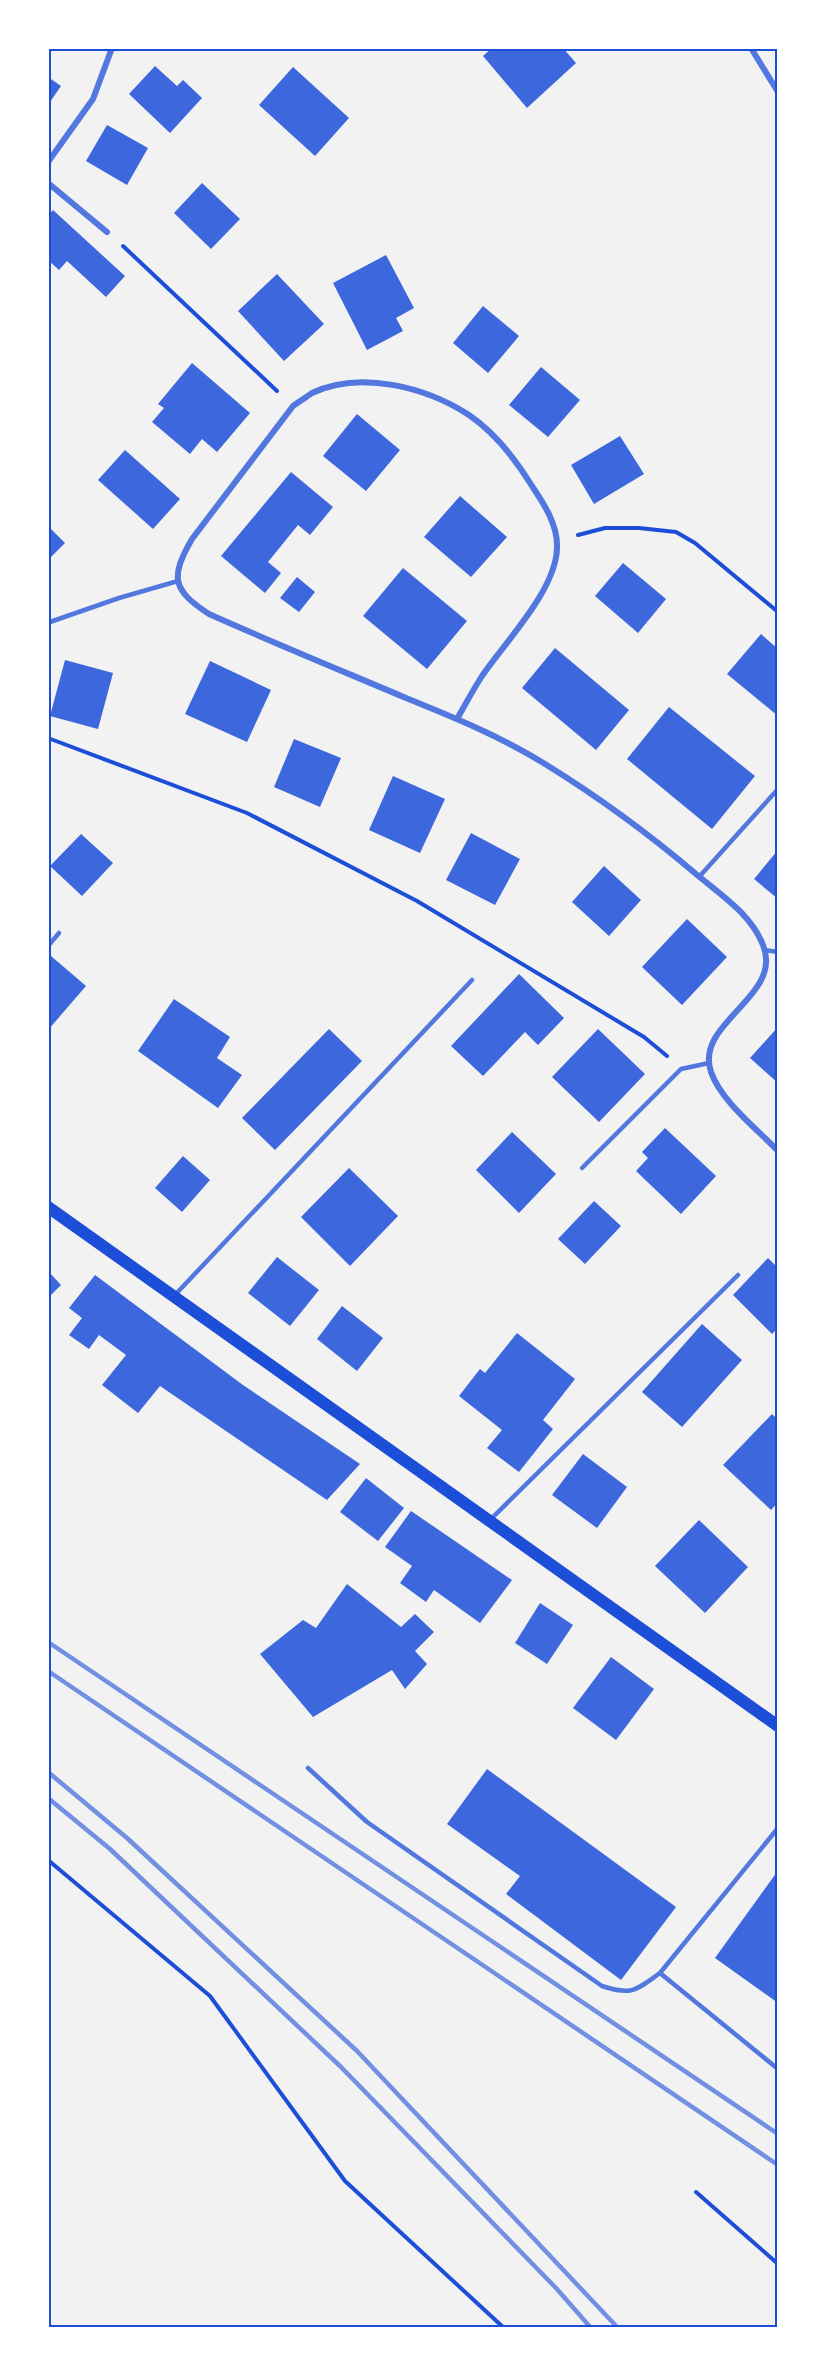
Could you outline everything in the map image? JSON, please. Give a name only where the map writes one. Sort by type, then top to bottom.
[{"type":"main road","points":[[48,1207],[778,1726]]},
{"type":"street","points":[[48,162],[93,99],[112,48]]},
{"type":"street","points":[[751,48],[778,92]]},
{"type":"street","points":[[48,183],[107,232]]},
{"type":"street","points":[[457,719],[481,678],[545,588],[555,569],[557,540],[544,505],[528,479],[493,434],[469,415],[444,402],[416,391],[382,384],[356,383],[333,386],[312,393],[293,406],[192,539],[177,569],[178,581],[190,602],[210,614],[457,719],[544,763],[593,795],[699,877],[745,916],[755,927],[765,950],[765,974],[715,1039],[709,1063],[716,1082],[726,1097],[778,1151]]},
{"type":"lane","points":[[50,622],[119,598],[178,581]]},
{"type":"lane","points":[[699,877],[778,789]]},
{"type":"lane","points":[[48,946],[59,933]]},
{"type":"lane","points":[[765,950],[778,952]]},
{"type":"lane","points":[[174,1296],[472,980]]},
{"type":"lane","points":[[582,1168],[681,1069],[709,1063]]},
{"type":"lane","points":[[489,1521],[738,1275]]},
{"type":"lane","points":[[308,1768],[367,1822],[602,1986],[620,1992],[636,1990],[660,1973],[778,1828]]},
{"type":"lane","points":[[660,1973],[778,2069]]},
{"type":"path","points":[[107,232],[293,406]]},
{"type":"path","points":[[557,540],[605,528],[639,528],[676,532],[696,543],[778,612]]},
{"type":"path","points":[[48,738],[248,813],[417,901],[644,1037],[681,1069]]},
{"type":"path","points":[[48,1860],[210,1996],[345,2181],[504,2328]]},
{"type":"path","points":[[696,2192],[778,2264]]},
{"type":"building","points":[[492,48],[563,48],[576,63],[527,108],[483,56]]},
{"type":"building","points":[[155,66],[177,86],[183,80],[202,98],[170,133],[129,94]]},
{"type":"building","points":[[293,67],[349,118],[315,156],[259,105]]},
{"type":"building","points":[[48,77],[61,86],[48,105]]},
{"type":"building","points":[[107,125],[148,148],[127,185],[86,161]]},
{"type":"building","points":[[202,183],[240,219],[211,249],[174,213]]},
{"type":"building","points":[[53,210],[125,276],[106,297],[67,261],[59,270],[48,260],[48,216]]},
{"type":"building","points":[[386,255],[414,308],[396,318],[403,331],[367,350],[333,283]]},
{"type":"building","points":[[277,274],[324,324],[284,361],[238,311]]},
{"type":"building","points":[[483,306],[519,336],[488,373],[453,343]]},
{"type":"building","points":[[192,363],[250,413],[217,452],[202,439],[190,454],[152,422],[164,408],[158,404]]},
{"type":"building","points":[[541,367],[580,400],[548,437],[509,405]]},
{"type":"building","points":[[357,414],[400,450],[366,491],[323,456]]},
{"type":"building","points":[[620,436],[644,474],[594,504],[571,465]]},
{"type":"building","points":[[125,450],[180,499],[153,529],[98,480]]},
{"type":"building","points":[[291,472],[333,507],[310,535],[298,525],[268,562],[281,573],[265,593],[221,556]]},
{"type":"building","points":[[460,496],[507,537],[471,577],[424,537]]},
{"type":"building","points":[[48,526],[65,543],[48,560]]},
{"type":"building","points":[[623,563],[666,599],[638,633],[595,596]]},
{"type":"building","points":[[403,568],[467,621],[427,669],[363,616]]},
{"type":"building","points":[[297,577],[315,592],[299,612],[280,598]]},
{"type":"building","points":[[761,634],[778,649],[778,716],[727,674]]},
{"type":"building","points":[[555,648],[629,710],[596,750],[522,688]]},
{"type":"building","points":[[65,660],[113,673],[98,729],[50,716]]},
{"type":"building","points":[[210,661],[271,690],[247,742],[185,714]]},
{"type":"building","points":[[669,707],[755,776],[712,829],[627,759]]},
{"type":"building","points":[[294,739],[341,758],[320,807],[274,787]]},
{"type":"building","points":[[393,776],[445,799],[420,853],[369,830]]},
{"type":"building","points":[[471,833],[520,859],[495,905],[446,880]]},
{"type":"building","points":[[81,834],[113,863],[82,896],[50,866]]},
{"type":"building","points":[[778,850],[778,899],[754,879]]},
{"type":"building","points":[[604,866],[641,900],[609,936],[572,902]]},
{"type":"building","points":[[687,919],[727,957],[682,1005],[642,967]]},
{"type":"building","points":[[51,956],[86,986],[48,1030],[48,959]]},
{"type":"building","points":[[519,974],[564,1018],[538,1045],[525,1032],[483,1076],[451,1046]]},
{"type":"building","points":[[174,999],[230,1037],[217,1058],[242,1075],[218,1108],[138,1051]]},
{"type":"building","points":[[778,1027],[778,1083],[750,1058]]},
{"type":"building","points":[[329,1029],[362,1061],[275,1150],[242,1118]]},
{"type":"building","points":[[598,1029],[645,1074],[599,1122],[552,1077]]},
{"type":"building","points":[[665,1128],[716,1176],[681,1214],[636,1171],[648,1158],[642,1152]]},
{"type":"building","points":[[512,1132],[556,1174],[519,1213],[476,1170]]},
{"type":"building","points":[[183,1156],[210,1180],[182,1212],[155,1188]]},
{"type":"building","points":[[349,1168],[398,1216],[350,1266],[301,1217]]},
{"type":"building","points":[[594,1201],[621,1226],[585,1264],[558,1239]]},
{"type":"building","points":[[277,1257],[319,1290],[290,1326],[248,1293]]},
{"type":"building","points":[[768,1258],[778,1268],[778,1328],[772,1334],[733,1295]]},
{"type":"building","points":[[48,1271],[61,1285],[48,1298]]},
{"type":"building","points":[[95,1275],[243,1385],[360,1464],[327,1500],[160,1386],[138,1413],[102,1385],[126,1355],[99,1335],[89,1349],[69,1335],[82,1318],[69,1308]]},
{"type":"building","points":[[342,1306],[383,1338],[357,1371],[317,1339]]},
{"type":"building","points":[[702,1324],[742,1360],[682,1427],[642,1392]]},
{"type":"building","points":[[517,1333],[575,1379],[543,1420],[553,1429],[519,1472],[487,1448],[502,1430],[459,1396],[480,1369],[485,1373]]},
{"type":"building","points":[[772,1414],[778,1420],[778,1502],[771,1510],[723,1465]]},
{"type":"building","points":[[583,1454],[627,1487],[597,1528],[552,1495]]},
{"type":"building","points":[[366,1478],[404,1508],[378,1541],[340,1512]]},
{"type":"building","points":[[411,1511],[512,1580],[480,1623],[434,1590],[426,1602],[400,1583],[412,1566],[385,1547]]},
{"type":"building","points":[[699,1520],[748,1567],[705,1613],[655,1566]]},
{"type":"building","points":[[347,1584],[401,1627],[415,1614],[434,1632],[415,1651],[427,1664],[405,1689],[392,1670],[313,1717],[260,1654],[303,1620],[316,1628]]},
{"type":"building","points":[[540,1603],[573,1625],[547,1664],[515,1643]]},
{"type":"building","points":[[611,1657],[654,1689],[616,1740],[573,1708]]},
{"type":"building","points":[[487,1769],[676,1907],[621,1980],[506,1894],[520,1876],[447,1824]]},
{"type":"building","points":[[778,1873],[778,2003],[715,1958]]},
{"type":"railway","points":[[48,1642],[778,2134]]},
{"type":"railway","points":[[48,1671],[778,2165]]},
{"type":"railway","points":[[48,1772],[127,1838],[357,2051],[618,2328]]},
{"type":"railway","points":[[48,1798],[110,1849],[341,2067],[556,2288],[591,2328]]}]
